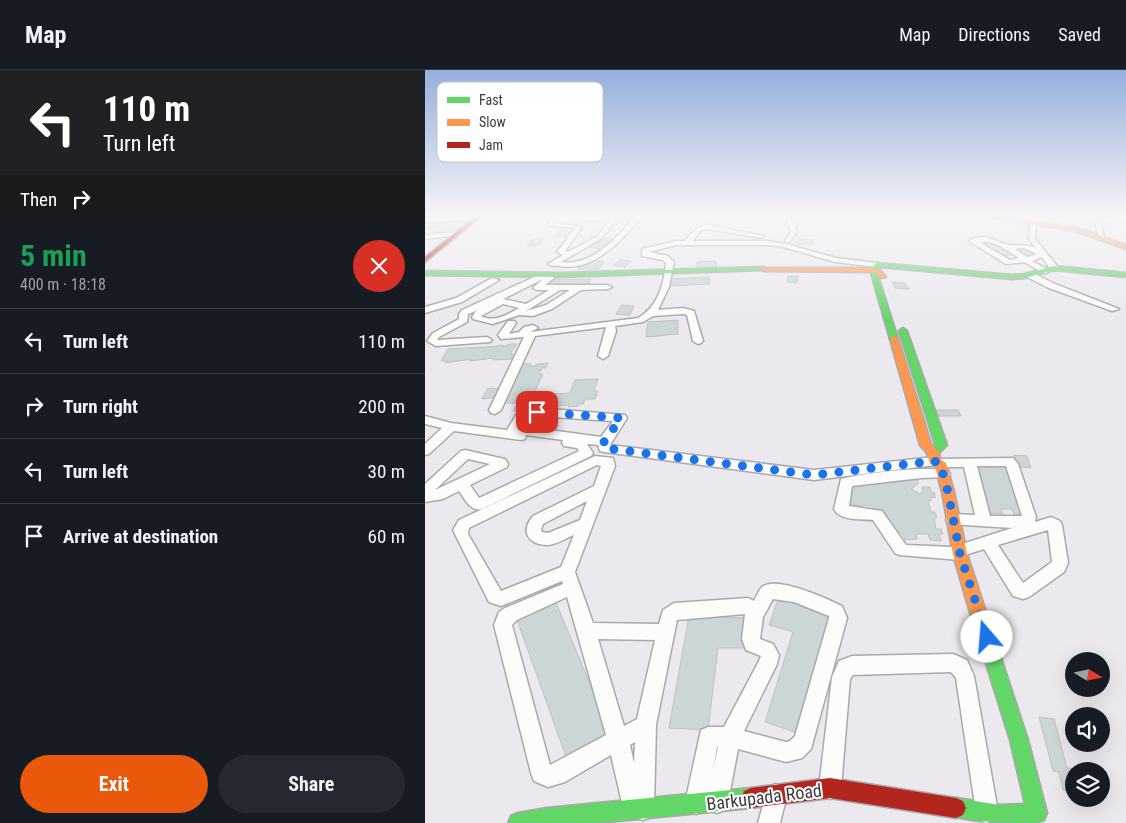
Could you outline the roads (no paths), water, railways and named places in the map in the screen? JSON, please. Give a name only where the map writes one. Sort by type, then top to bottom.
[{"type":"street","points":[[425,260],[437,250]]},
{"type":"street","points":[[562,250],[561,252],[570,254]]},
{"type":"street","points":[[579,250],[570,254],[549,272],[537,288],[608,287]]},
{"type":"street","points":[[487,340],[433,343],[433,338],[437,335],[464,320],[463,314],[465,312],[549,272],[575,264],[603,250]]},
{"type":"street","points":[[650,250],[644,252],[668,260],[669,273],[665,288],[652,313]]},
{"type":"street","points":[[802,250],[835,260],[876,267],[998,277],[1030,275],[1049,270],[1126,275]]},
{"type":"street","points":[[987,250],[1005,261],[1042,254],[1034,250]]},
{"type":"street","points":[[1011,250],[1049,270]]},
{"type":"street","points":[[1038,250],[1049,270]]},
{"type":"street","points":[[549,272],[595,277],[760,269],[864,271],[876,267]]},
{"type":"street","points":[[876,267],[874,273],[926,445],[936,465],[953,520],[955,552]]},
{"type":"street","points":[[425,272],[549,272],[621,275]]},
{"type":"street","points":[[1030,275],[1055,287],[1115,309]]},
{"type":"street","points":[[588,288],[595,277]]},
{"type":"street","points":[[425,310],[464,298],[495,280]]},
{"type":"street","points":[[557,289],[519,312],[523,315],[535,315],[578,288]]},
{"type":"street","points":[[464,298],[487,303]]},
{"type":"street","points":[[495,410],[529,336],[535,332],[640,320],[652,313],[683,311],[691,313],[698,341]]},
{"type":"street","points":[[451,328],[511,323],[534,319],[546,312]]},
{"type":"street","points":[[511,323],[503,335],[504,337],[522,335],[530,328],[553,326]]},
{"type":"street","points":[[603,356],[611,331],[610,323]]},
{"type":"street","points":[[425,336],[437,335]]},
{"type":"street","points":[[604,442],[512,429],[521,415],[537,412],[621,418],[604,442],[604,448],[814,475],[1000,460],[1012,464],[1029,520],[1024,522],[953,520]]},
{"type":"street","points":[[427,422],[581,444],[587,453],[477,505],[462,484]]},
{"type":"street","points":[[425,451],[451,426]]},
{"type":"street","points":[[425,492],[465,454],[502,464],[438,495],[425,497]]},
{"type":"street","points":[[570,580],[507,597],[495,597],[460,530],[464,524],[595,460],[603,459],[608,461],[608,466],[585,524],[570,580],[587,631],[638,810]]},
{"type":"street","points":[[969,462],[984,522]]},
{"type":"street","points":[[936,465],[940,492],[955,552]]},
{"type":"street","points":[[936,465],[921,473],[846,482],[841,509],[847,512],[877,515],[900,549],[904,551],[955,552],[988,542],[1054,524],[1060,563],[1058,567],[1025,591],[1019,591],[988,542]]},
{"type":"street","points":[[585,524],[549,539],[538,538],[533,530],[538,520],[599,489]]},
{"type":"street","name":"Barkupada Road","points":[[518,823],[566,815],[717,803],[830,788],[996,817],[1037,813],[1019,740],[955,552]]},
{"type":"street","points":[[570,580],[511,614],[505,618],[503,624],[543,773],[548,776],[557,774],[646,725]]},
{"type":"street","points":[[696,805],[708,737],[730,737],[786,752],[795,750],[804,742],[838,618],[836,611],[820,604],[777,592],[768,592],[755,615],[751,639],[752,644],[767,650],[770,655],[768,664],[730,737],[717,803]]},
{"type":"street","points":[[638,810],[646,725],[669,616],[674,612],[747,606],[752,609],[755,615]]},
{"type":"street","points":[[587,631],[665,632]]},
{"type":"street","points":[[830,788],[841,677],[846,668],[852,665],[953,663],[959,667],[965,676],[996,817]]},
{"type":"street","points":[[769,823],[776,795]]}]
